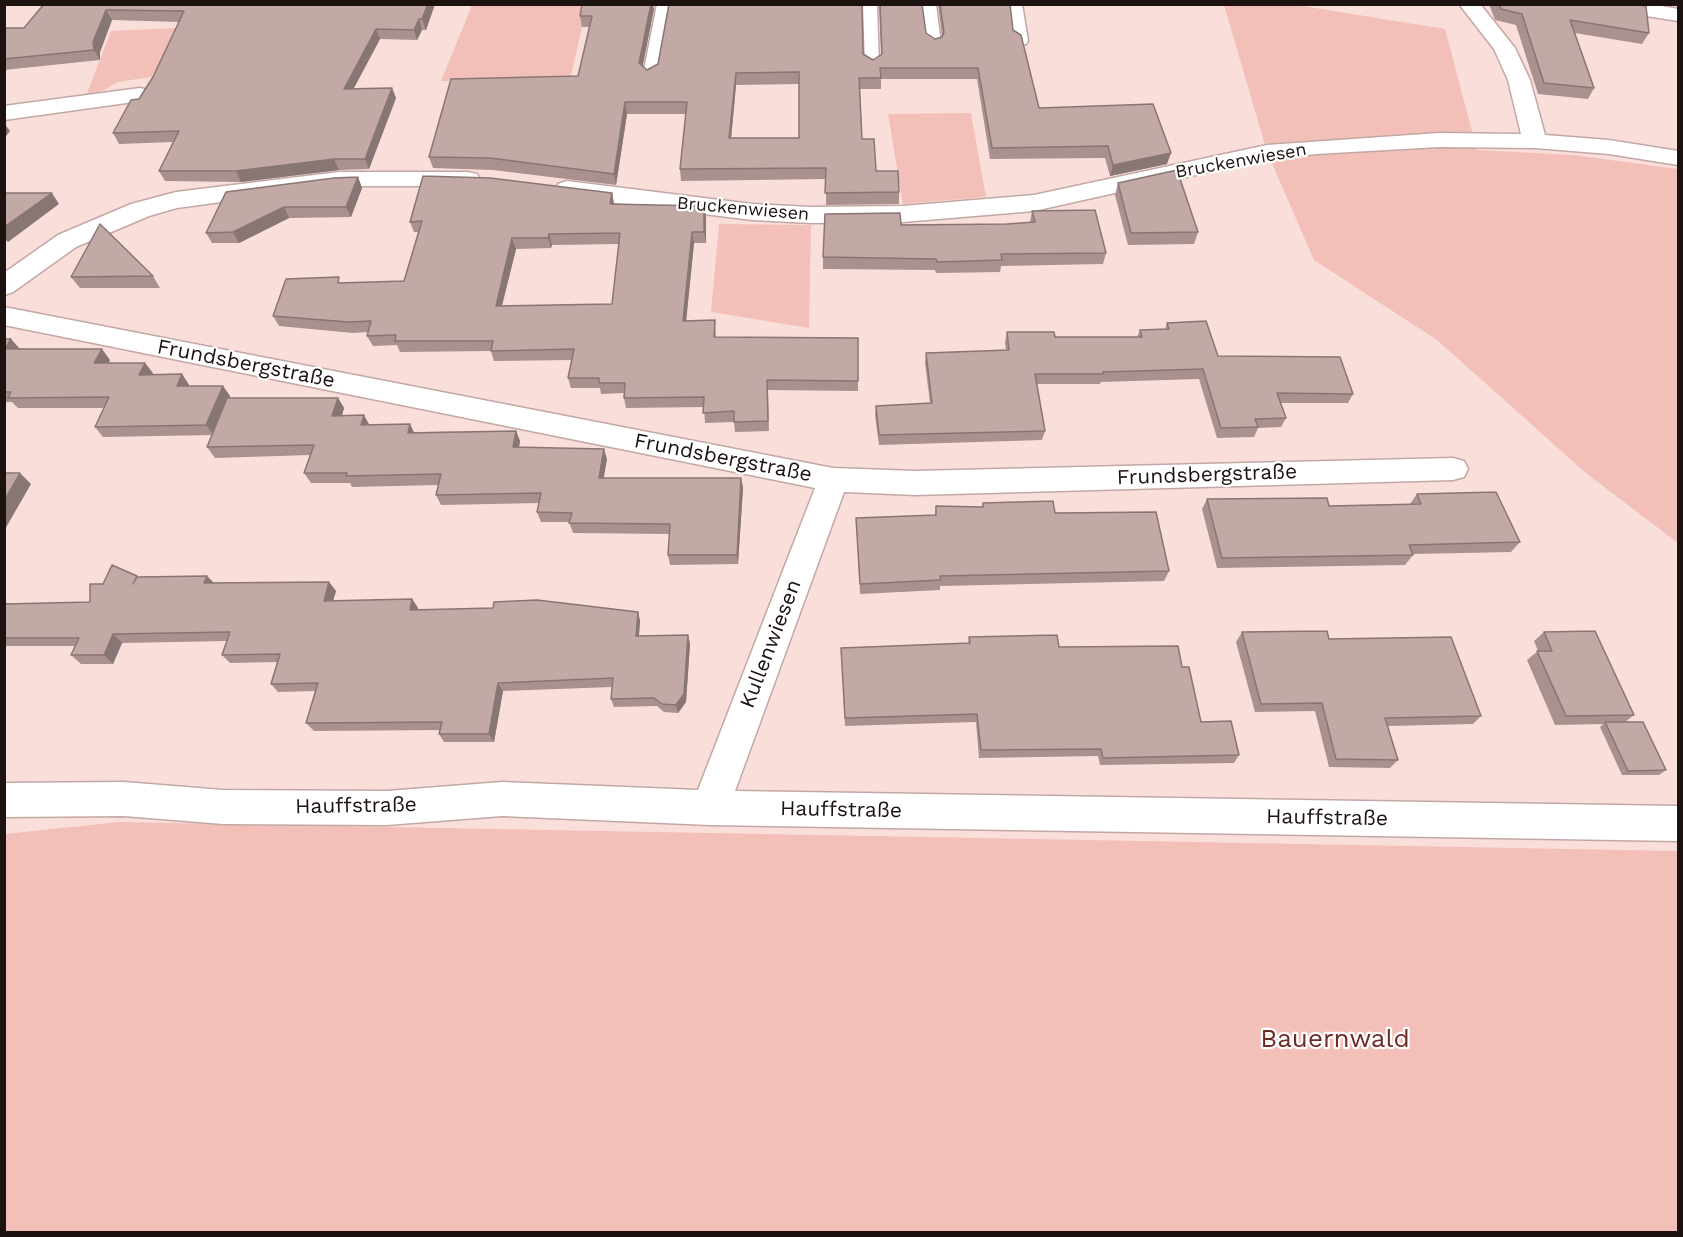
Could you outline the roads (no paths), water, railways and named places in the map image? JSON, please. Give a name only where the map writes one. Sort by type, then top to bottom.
[{"type":"street","points":[[1469,4],[1504,48],[1519,80],[1535,141]]},
{"type":"street","points":[[1608,4],[1678,15]]},
{"type":"street","points":[[4,113],[140,95]]},
{"type":"street","name":"Bruckenwiesen","points":[[539,185],[752,212],[811,215],[903,214],[1034,202],[1267,152],[1428,140],[1535,141],[1609,147],[1678,158]]},
{"type":"street","points":[[4,286],[67,241],[140,210],[176,200],[339,179],[423,177],[493,179]]},
{"type":"street","name":"Frundsbergstraße","points":[[4,316],[833,480],[916,483],[1453,469]]},
{"type":"street","name":"Kullenwiesen","points":[[710,808],[833,480]]},
{"type":"street","name":"Hauffstraße","points":[[4,800],[124,798],[223,807],[387,808],[502,799],[710,808],[1678,824]]},
{"type":"lane","points":[[650,75],[664,4]]},
{"type":"lane","points":[[870,4],[872,65]]},
{"type":"lane","points":[[929,4],[934,44]]},
{"type":"lane","points":[[1015,4],[1021,41]]},
{"type":"park label","name":"Bauernwald","points":[[1335,1039]]}]
